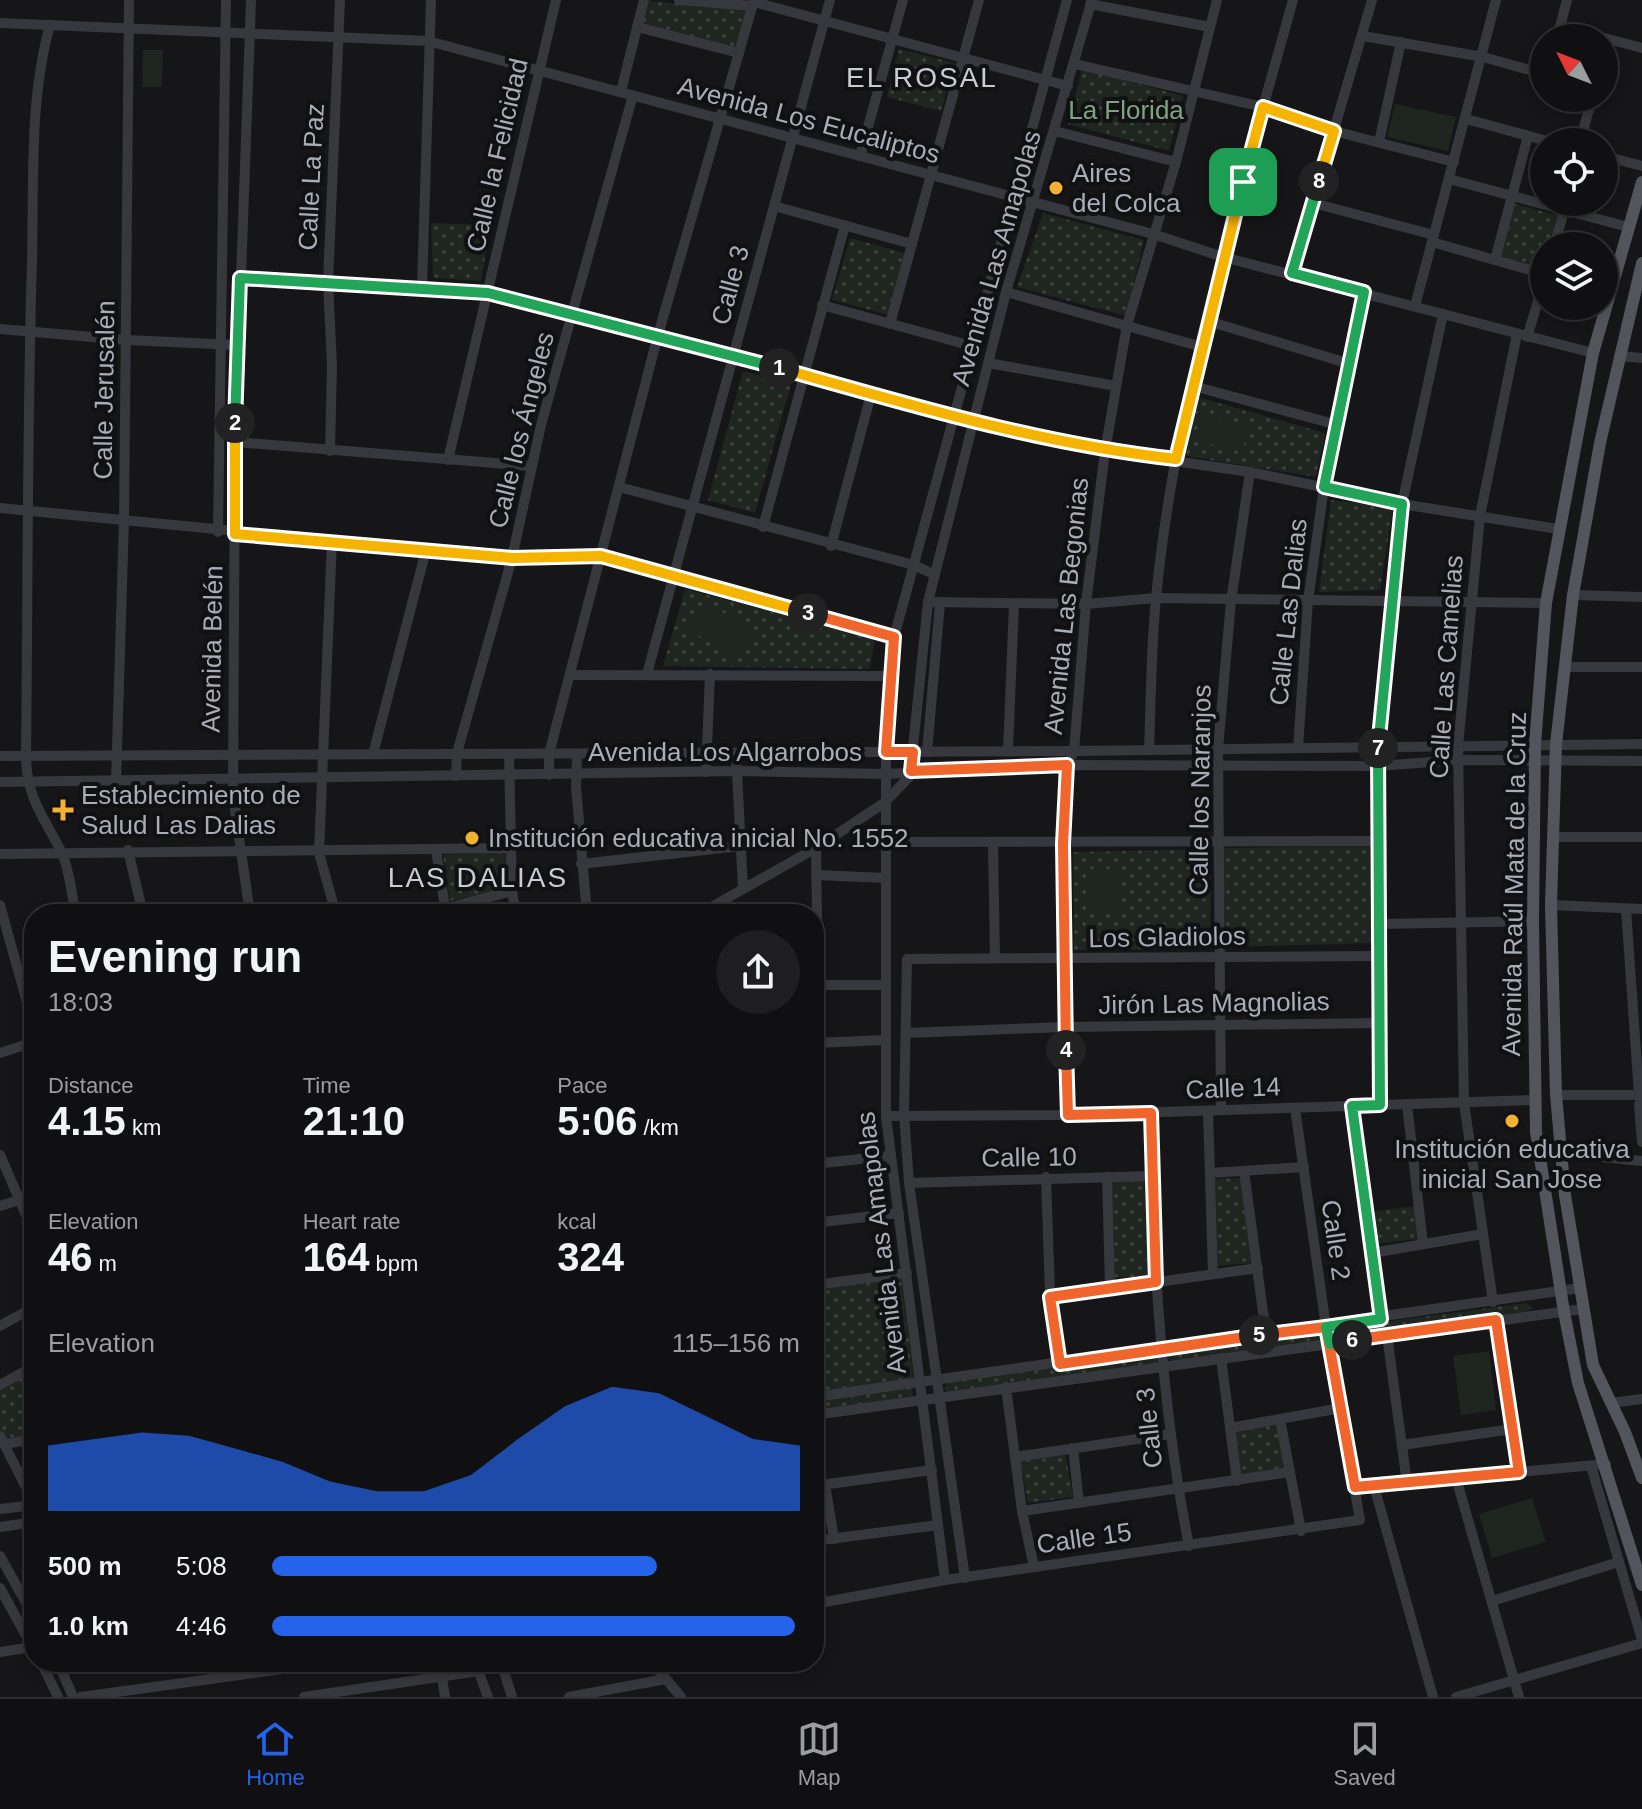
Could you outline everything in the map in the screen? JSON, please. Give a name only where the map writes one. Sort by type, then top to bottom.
[{"type":"main road","name":"Avenida Raúl Mata de la Cruz","points":[[1642,182],[1593,353],[1546,603],[1535,744],[1533,921],[1536,1132],[1560,1291],[1578,1383],[1642,1585]]},
{"type":"main road","name":"Avenida Raúl Mata de la Cruz","points":[[1641,1473],[1593,1365],[1583,1309],[1556,1095],[1551,905],[1556,744],[1573,595],[1619,356],[1642,263]]},
{"type":"street","name":"Calle Jerusalén","points":[[116,781],[127,340],[129,0]]},
{"type":"street","name":"Avenida Belén","points":[[218,532],[218,344],[226,0]]},
{"type":"street","name":"Avenida Belén","points":[[248,904],[239,854],[233,754],[237,345],[251,0]]},
{"type":"street","name":"Calle La Paz","points":[[330,451],[332,366],[328,282],[340,0]]},
{"type":"street","points":[[422,288],[431,0]]},
{"type":"street","name":"Calle la Felicidad","points":[[448,460],[556,0]]},
{"type":"street","points":[[621,91],[644,0]]},
{"type":"street","points":[[679,0],[753,3],[1068,86]]},
{"type":"street","name":"Calle 3","points":[[647,674],[830,0]]},
{"type":"street","points":[[860,156],[903,0]]},
{"type":"street","points":[[890,324],[979,0]]},
{"type":"street","name":"Avenida Las Amapolas","points":[[945,1580],[899,1213],[888,1156],[884,803],[890,676],[894,637],[1067,0]]},
{"type":"street","name":"Avenida Las Begonias","points":[[1068,1115],[1063,844],[1067,765],[1074,751],[1086,604],[1105,451],[1127,325],[1176,162],[1217,0]]},
{"type":"street","points":[[1149,750],[1156,598],[1176,459],[1223,257],[1293,0]]},
{"type":"street","points":[[1292,273],[1372,0]]},
{"type":"street","points":[[1415,306],[1496,0]]},
{"type":"street","points":[[1561,24],[1567,0]]},
{"type":"street","points":[[1091,2],[1210,27]]},
{"type":"street","name":"Avenida Las Amapolas","points":[[911,771],[920,649],[928,602],[1006,292],[1091,2]]},
{"type":"street","points":[[549,775],[549,754],[658,335],[753,3]]},
{"type":"street","name":"Avenida Los Eucaliptos","points":[[0,23],[428,41],[1012,199],[1153,234],[1223,257],[1593,353]]},
{"type":"street","points":[[50,25],[40,58],[37,101],[30,333],[26,757],[27,782],[41,820],[62,854],[74,904]]},
{"type":"street","points":[[637,27],[739,53]]},
{"type":"street","points":[[1363,36],[1483,57],[1530,70]]},
{"type":"street","points":[[1379,142],[1401,42]]},
{"type":"street","points":[[1618,42],[1642,48]]},
{"type":"street","points":[[1075,64],[1263,107],[1334,131],[1454,162]]},
{"type":"street","name":"Calle los Ángeles","points":[[456,776],[457,753],[512,558],[532,466],[633,95]]},
{"type":"street","points":[[1466,119],[1528,136],[1495,260]]},
{"type":"street","points":[[1055,131],[1176,162]]},
{"type":"street","points":[[1618,160],[1642,166]]},
{"type":"street","points":[[1449,179],[1530,202]]},
{"type":"street","points":[[1313,203],[1530,270]]},
{"type":"street","points":[[774,206],[912,244]]},
{"type":"street","points":[[1584,216],[1628,227]]},
{"type":"street","points":[[763,527],[845,225]]},
{"type":"street","points":[[240,278],[488,293],[573,312],[954,419],[1105,451],[1176,459],[1402,504],[1558,529]]},
{"type":"street","points":[[1006,292],[1202,347]]},
{"type":"street","name":"Calle Las Dalias","points":[[1298,748],[1308,601],[1324,487],[1364,292]]},
{"type":"street","points":[[822,305],[972,346]]},
{"type":"street","points":[[1380,1105],[1378,747],[1402,504],[1443,314]]},
{"type":"street","name":"Calle Las Camelias","points":[[1493,1302],[1464,1103],[1458,746],[1480,516],[1522,336],[1530,316]]},
{"type":"street","points":[[1208,321],[1350,364]]},
{"type":"street","points":[[0,329],[127,340],[237,345]]},
{"type":"street","points":[[1619,356],[1642,358]]},
{"type":"street","points":[[988,363],[1116,386]]},
{"type":"street","points":[[1193,386],[1338,425]]},
{"type":"street","points":[[831,546],[871,394]]},
{"type":"street","points":[[235,442],[532,466]]},
{"type":"street","name":"Calle los Naranjos","points":[[1221,1110],[1218,749],[1231,601],[1250,472]]},
{"type":"street","points":[[619,487],[831,546],[914,565],[935,575]]},
{"type":"street","points":[[0,508],[235,534],[512,558],[601,556],[894,637]]},
{"type":"street","points":[[332,540],[319,853],[333,904]]},
{"type":"street","points":[[373,754],[426,550]]},
{"type":"street","points":[[1573,595],[1642,597]]},
{"type":"street","points":[[928,602],[1086,604],[1156,598],[1546,603]]},
{"type":"street","points":[[927,752],[940,603]]},
{"type":"street","points":[[1008,750],[1014,604]]},
{"type":"street","points":[[1564,667],[1642,667]]},
{"type":"street","points":[[706,772],[710,674]]},
{"type":"street","points":[[570,675],[890,676]]},
{"type":"street","name":"Avenida Los Algarrobos","points":[[0,756],[116,758],[233,754],[1074,751],[1642,744]]},
{"type":"street","points":[[832,772],[845,760],[845,752]]},
{"type":"street","points":[[736,753],[743,889]]},
{"type":"street","points":[[509,754],[514,904]]},
{"type":"street","points":[[577,754],[581,864],[586,904]]},
{"type":"street","name":"Avenida Los Algarrobos","points":[[0,782],[233,781],[321,776],[738,771],[885,774],[1067,765],[1378,766],[1458,760],[1535,763],[1642,761]]},
{"type":"street","points":[[717,904],[816,848],[884,803],[911,771]]},
{"type":"street","points":[[1552,837],[1642,837]]},
{"type":"street","points":[[909,842],[1378,841]]},
{"type":"street","points":[[993,844],[995,958]]},
{"type":"street","points":[[581,864],[740,846]]},
{"type":"street","points":[[0,854],[128,850],[239,854],[512,848]]},
{"type":"street","points":[[815,904],[816,848]]},
{"type":"street","points":[[128,850],[141,904]]},
{"type":"street","points":[[436,850],[444,904]]},
{"type":"street","points":[[816,875],[886,878]]},
{"type":"street","points":[[466,904],[512,891]]},
{"type":"street","points":[[0,905],[5,945],[24,999]]},
{"type":"street","points":[[1551,905],[1642,909]]},
{"type":"street","points":[[1626,909],[1638,1022],[1642,1142]]},
{"type":"street","points":[[1379,924],[1533,921]]},
{"type":"street","name":"Los Gladiolos","points":[[907,959],[1379,956]]},
{"type":"street","name":"Avenida Las Amapolas","points":[[907,959],[904,1114],[909,1183],[965,1578]]},
{"type":"street","points":[[824,985],[886,985]]},
{"type":"street","name":"Jirón Las Magnolias","points":[[906,1033],[1065,1027],[1379,1023]]},
{"type":"street","points":[[824,1043],[885,1040]]},
{"type":"street","points":[[0,1053],[24,1045]]},
{"type":"street","points":[[1556,1095],[1640,1098]]},
{"type":"street","name":"Calle 14","points":[[886,1116],[1151,1113],[1534,1100]]},
{"type":"street","points":[[1407,1104],[1423,1244]]},
{"type":"street","points":[[1352,1106],[1381,1319]]},
{"type":"street","name":"Calle 2","points":[[1295,1108],[1326,1327],[1360,1520]]},
{"type":"street","points":[[1208,1111],[1213,1274]]},
{"type":"street","name":"Calle 3","points":[[1151,1113],[1156,1282],[1171,1434],[1189,1546]]},
{"type":"street","points":[[1561,1153],[1642,1161]]},
{"type":"street","points":[[0,1155],[24,1205]]},
{"type":"street","points":[[824,1163],[888,1156]]},
{"type":"street","points":[[1210,1173],[1304,1167]]},
{"type":"street","points":[[1244,1171],[1266,1334]]},
{"type":"street","name":"Calle 10","points":[[909,1183],[1152,1176]]},
{"type":"street","points":[[1046,1177],[1050,1297],[1060,1364]]},
{"type":"street","points":[[1107,1177],[1110,1288]]},
{"type":"street","points":[[0,1206],[19,1200]]},
{"type":"street","points":[[824,1222],[899,1213]]},
{"type":"street","points":[[1372,1253],[1483,1234]]},
{"type":"street","points":[[1050,1297],[1258,1268]]},
{"type":"street","points":[[824,1284],[907,1273]]},
{"type":"street","points":[[824,1396],[1326,1327],[1580,1288]]},
{"type":"street","points":[[824,1414],[1583,1309]]},
{"type":"street","points":[[0,1326],[24,1313]]},
{"type":"street","points":[[1496,1320],[1519,1472]]},
{"type":"street","points":[[1387,1335],[1407,1483]]},
{"type":"street","points":[[1221,1358],[1237,1481]]},
{"type":"street","points":[[0,1385],[24,1372]]},
{"type":"street","points":[[1006,1387],[1022,1511],[1034,1567]]},
{"type":"street","points":[[1610,1403],[1642,1399]]},
{"type":"street","points":[[1230,1428],[1341,1408]]},
{"type":"street","points":[[1280,1419],[1301,1531]]},
{"type":"street","points":[[1402,1445],[1512,1429]]},
{"type":"street","points":[[1015,1457],[1171,1434]]},
{"type":"street","points":[[24,1439],[2,1440],[24,1484]]},
{"type":"street","points":[[1073,1448],[1079,1503]]},
{"type":"street","points":[[1355,1487],[1606,1464]]},
{"type":"street","points":[[1456,1697],[1642,1641],[1591,1466]]},
{"type":"street","points":[[824,1484],[932,1470]]},
{"type":"street","points":[[1022,1511],[1290,1472]]},
{"type":"street","points":[[1456,1478],[1519,1697]]},
{"type":"street","points":[[1374,1486],[1433,1697]]},
{"type":"street","points":[[824,1500],[834,1539]]},
{"type":"street","points":[[0,1509],[24,1505]]},
{"type":"street","name":"Calle 15","points":[[824,1602],[945,1580],[1301,1531],[1360,1520]]},
{"type":"street","points":[[0,1527],[24,1523]]},
{"type":"street","points":[[824,1540],[938,1525]]},
{"type":"street","points":[[0,1556],[24,1599]]},
{"type":"street","points":[[1492,1601],[1619,1562]]},
{"type":"street","points":[[19,1590],[24,1589]]},
{"type":"street","points":[[1,1592],[24,1632]]},
{"type":"street","points":[[0,1652],[24,1649]]},
{"type":"street","points":[[46,1672],[58,1697]]},
{"type":"street","points":[[62,1672],[73,1697]]},
{"type":"street","points":[[81,1697],[250,1672]]},
{"type":"street","points":[[304,1697],[460,1672]]},
{"type":"street","points":[[479,1672],[488,1697]]},
{"type":"street","points":[[504,1672],[512,1697]]},
{"type":"street","points":[[660,1672],[681,1697]]},
{"type":"street","points":[[442,1677],[445,1697]]},
{"type":"street","points":[[569,1697],[666,1679]]},
{"type":"green space","points":[[649,1],[749,10],[735,52],[642,25]]},
{"type":"green space","points":[[899,49],[955,63],[941,111],[887,97]]},
{"type":"green space","points":[[143,50],[163,50],[162,87],[142,87]]},
{"type":"green space","name":"La Florida","points":[[1082,69],[1183,96],[1169,151],[1068,124]]},
{"type":"green space","points":[[1395,104],[1456,117],[1448,151],[1387,137]]},
{"type":"green space","points":[[1515,204],[1530,208],[1530,216],[1557,216],[1553,232],[1530,232],[1530,265],[1501,257]]},
{"type":"green space","points":[[1043,213],[1144,240],[1126,316],[1017,287]]},
{"type":"green space","points":[[431,223],[491,225],[481,281],[433,278]]},
{"type":"green space","points":[[850,238],[905,253],[888,315],[832,300]]},
{"type":"green space","points":[[743,371],[791,384],[755,513],[708,500]]},
{"type":"green space","points":[[1198,397],[1325,433],[1316,477],[1186,456]]},
{"type":"green space","points":[[1201,414],[1249,425],[1242,452],[1194,440]]},
{"type":"green space","points":[[1331,500],[1393,507],[1380,590],[1319,592]]},
{"type":"green space","points":[[685,589],[875,639],[870,669],[663,666]]},
{"type":"green space","points":[[705,602],[755,631],[737,659],[688,629]]},
{"type":"green space","points":[[1370,846],[1373,943],[1225,947],[1223,848]]},
{"type":"green space","points":[[1211,849],[1210,949],[1074,950],[1073,852]]},
{"type":"green space","points":[[507,852],[507,888],[450,901],[443,855]]},
{"type":"green space","points":[[1087,869],[1118,869],[1118,913],[1088,913]]},
{"type":"green space","points":[[1240,1178],[1252,1263],[1218,1266],[1215,1179]]},
{"type":"green space","points":[[1112,1180],[1148,1180],[1148,1277],[1114,1277]]},
{"type":"green space","points":[[1415,1206],[1417,1239],[1375,1244],[1370,1212]]},
{"type":"green space","points":[[901,1279],[914,1381],[824,1394],[824,1289]]},
{"type":"green space","points":[[1526,1303],[1532,1308],[1526,1312],[1339,1338],[1335,1335],[1338,1328]]},
{"type":"green space","points":[[1318,1332],[1323,1340],[1172,1361],[1168,1358],[1172,1351]]},
{"type":"green space","points":[[1489,1351],[1496,1410],[1461,1415],[1453,1356]]},
{"type":"green space","points":[[1155,1354],[1159,1356],[1156,1364],[948,1392],[944,1389],[947,1382]]},
{"type":"green space","points":[[24,1376],[24,1436],[4,1438],[0,1430],[0,1390]]},
{"type":"green space","points":[[912,1387],[913,1396],[824,1409],[824,1400]]},
{"type":"green space","points":[[1277,1423],[1284,1468],[1239,1476],[1234,1431]]},
{"type":"green space","points":[[1065,1452],[1073,1497],[1028,1503],[1020,1459]]},
{"type":"green space","points":[[1532,1498],[1546,1542],[1492,1558],[1479,1514]]},
{"type":"place","name":"Aires del Colca","points":[[1056,188]]},
{"type":"place","name":"Establecimiento de Salud Las Dalias","points":[[63,810]]},
{"type":"place","name":"Institución educativa inicial No. 1552","points":[[472,838]]},
{"type":"place","name":"Institución educativa inicial San Jose","points":[[1512,1121]]},
{"type":"district","name":"EL ROSAL","points":[[922,77]]},
{"type":"district","name":"LAS DALIAS","points":[[478,877]]},
{"type":"route","points":[[1243,182],[1176,459],[1105,451],[954,419],[573,312],[488,293],[240,278],[235,534],[512,558],[601,556],[894,637],[886,752],[913,752],[911,771],[1067,765],[1063,844],[1068,1115],[1151,1113],[1156,1282],[1050,1297],[1060,1364],[1326,1327],[1355,1487],[1519,1472],[1496,1320],[1330,1344],[1326,1327],[1381,1319],[1352,1106],[1380,1105],[1378,747],[1402,504],[1324,487],[1364,292],[1292,273],[1334,131],[1263,107],[1243,182]]}]
